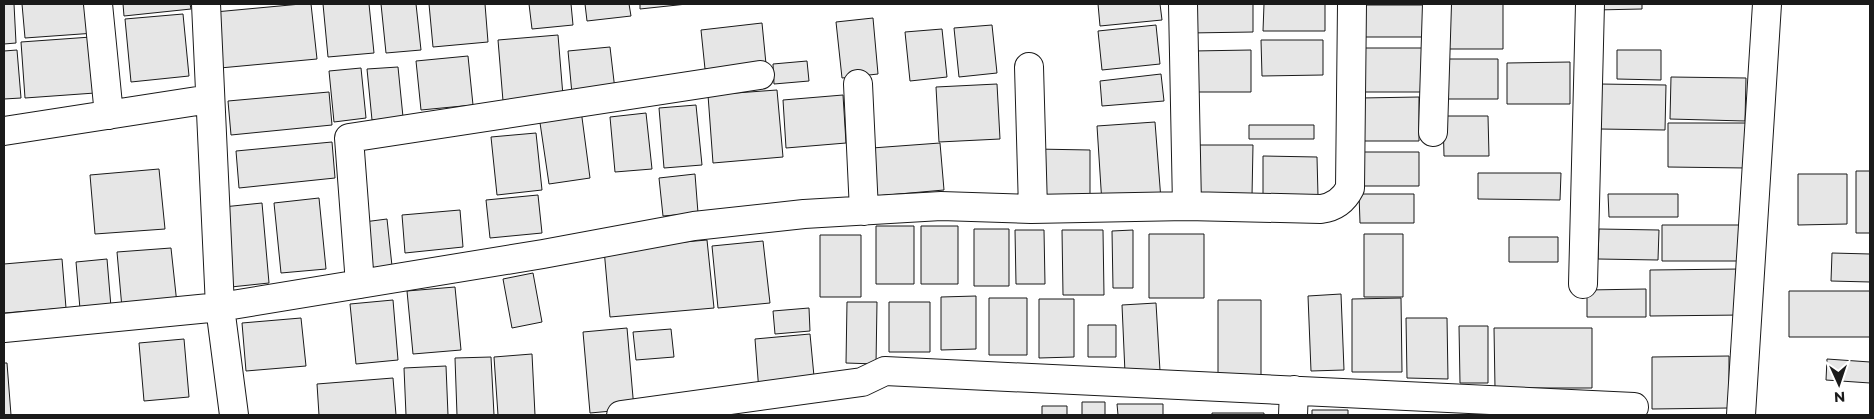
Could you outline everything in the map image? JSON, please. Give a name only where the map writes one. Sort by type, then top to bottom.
[{"type":"street","points":[[98,4],[109,115]]},
{"type":"street","points":[[206,4],[220,307],[234,415]]},
{"type":"street","points":[[1183,4],[1187,206]]},
{"type":"street","points":[[4,328],[220,307],[543,254],[694,226],[804,214],[941,206],[1033,209],[1187,206],[1330,208],[1346,197],[1350,188],[1352,4]]},
{"type":"street","points":[[1433,132],[1437,4]]},
{"type":"street","points":[[1583,284],[1590,4]]},
{"type":"street","points":[[1741,415],[1767,4]]},
{"type":"street","points":[[1029,67],[1033,209]]},
{"type":"street","points":[[360,284],[349,138],[760,75]]},
{"type":"street","points":[[858,84],[864,211]]},
{"type":"street","points":[[4,131],[210,99]]},
{"type":"street","points":[[621,415],[862,382],[886,371],[1294,402],[1634,407]]},
{"type":"building","points":[[4,4],[14,4],[16,43],[4,44]]},
{"type":"building","points":[[22,4],[92,4],[95,33],[25,38]]},
{"type":"building","points":[[123,4],[190,4],[191,9],[124,16]]},
{"type":"building","points":[[311,4],[317,59],[220,68],[215,12]]},
{"type":"building","points":[[323,4],[369,4],[374,53],[328,57]]},
{"type":"building","points":[[381,4],[416,4],[421,50],[386,53]]},
{"type":"building","points":[[429,4],[485,4],[488,42],[433,47]]},
{"type":"building","points":[[529,4],[571,4],[573,25],[532,29]]},
{"type":"building","points":[[585,4],[629,4],[631,16],[587,21]]},
{"type":"building","points":[[640,4],[687,4],[640,9]]},
{"type":"building","points":[[1098,4],[1160,4],[1162,20],[1100,26]]},
{"type":"building","points":[[1190,4],[1253,4],[1253,32],[1189,33]]},
{"type":"building","points":[[1264,4],[1325,4],[1325,31],[1263,31]]},
{"type":"building","points":[[1446,4],[1503,4],[1503,49],[1447,49]]},
{"type":"building","points":[[1595,4],[1642,4],[1642,9],[1595,10]]},
{"type":"building","points":[[1357,5],[1430,5],[1430,37],[1357,37]]},
{"type":"building","points":[[183,14],[189,76],[131,82],[125,19]]},
{"type":"building","points":[[873,18],[878,74],[842,78],[836,22]]},
{"type":"building","points":[[762,23],[766,64],[705,69],[701,30]]},
{"type":"building","points":[[992,25],[997,73],[959,77],[954,28]]},
{"type":"building","points":[[1156,25],[1160,64],[1102,70],[1098,31]]},
{"type":"building","points":[[942,29],[947,77],[910,81],[905,32]]},
{"type":"building","points":[[558,35],[563,96],[503,101],[498,40]]},
{"type":"building","points":[[91,37],[95,93],[25,98],[21,42]]},
{"type":"building","points":[[1261,40],[1323,40],[1323,75],[1262,76]]},
{"type":"building","points":[[610,47],[615,90],[572,94],[568,51]]},
{"type":"building","points":[[1360,48],[1422,48],[1422,92],[1360,92]]},
{"type":"building","points":[[17,50],[21,98],[4,99],[4,51]]},
{"type":"building","points":[[1251,50],[1251,92],[1193,92],[1193,51]]},
{"type":"building","points":[[1617,50],[1661,50],[1661,80],[1617,79]]},
{"type":"building","points":[[468,56],[473,105],[421,110],[416,61]]},
{"type":"building","points":[[1443,59],[1498,59],[1498,99],[1442,99]]},
{"type":"building","points":[[807,61],[809,81],[774,84],[773,64]]},
{"type":"building","points":[[1570,62],[1570,104],[1507,104],[1507,63]]},
{"type":"building","points":[[398,67],[403,117],[372,120],[367,69]]},
{"type":"building","points":[[361,68],[366,118],[334,122],[329,71]]},
{"type":"building","points":[[1161,74],[1164,101],[1102,106],[1100,81]]},
{"type":"building","points":[[1671,77],[1746,78],[1745,121],[1670,119]]},
{"type":"building","points":[[997,84],[1000,139],[939,142],[936,87]]},
{"type":"building","points":[[1600,84],[1666,85],[1665,130],[1600,129]]},
{"type":"building","points":[[777,90],[783,157],[713,163],[708,95]]},
{"type":"building","points":[[329,92],[332,125],[231,135],[228,101]]},
{"type":"building","points":[[843,95],[846,143],[786,148],[783,100]]},
{"type":"building","points":[[1419,97],[1419,141],[1361,141],[1361,98]]},
{"type":"building","points":[[696,105],[702,165],[664,168],[659,108]]},
{"type":"building","points":[[581,110],[590,178],[549,184],[539,116]]},
{"type":"building","points":[[646,113],[652,169],[615,172],[610,117]]},
{"type":"building","points":[[1443,116],[1488,116],[1489,156],[1444,156]]},
{"type":"building","points":[[1155,122],[1161,200],[1102,204],[1097,126]]},
{"type":"building","points":[[1668,123],[1747,123],[1746,168],[1668,167]]},
{"type":"building","points":[[1249,125],[1314,125],[1314,139],[1249,139]]},
{"type":"building","points":[[536,133],[542,190],[497,195],[491,137]]},
{"type":"building","points":[[332,142],[335,178],[239,188],[236,151]]},
{"type":"building","points":[[940,143],[944,190],[876,196],[872,148]]},
{"type":"building","points":[[1195,145],[1253,145],[1252,196],[1195,197]]},
{"type":"building","points":[[1035,149],[1090,150],[1090,197],[1035,197]]},
{"type":"building","points":[[1358,152],[1419,152],[1419,186],[1358,186]]},
{"type":"building","points":[[1263,156],[1317,157],[1318,196],[1263,196]]},
{"type":"building","points":[[159,169],[165,229],[95,234],[90,175]]},
{"type":"building","points":[[1856,171],[1870,171],[1870,233],[1856,233]]},
{"type":"building","points":[[1478,173],[1561,173],[1560,200],[1478,199]]},
{"type":"building","points":[[695,174],[698,213],[663,216],[659,178]]},
{"type":"building","points":[[1798,174],[1847,174],[1847,224],[1798,225]]},
{"type":"building","points":[[1359,194],[1414,194],[1414,223],[1360,223]]},
{"type":"building","points":[[1608,194],[1678,194],[1678,217],[1609,217]]},
{"type":"building","points":[[538,195],[542,233],[490,238],[486,200]]},
{"type":"building","points":[[319,198],[326,269],[281,273],[274,203]]},
{"type":"building","points":[[262,203],[269,283],[231,287],[223,207]]},
{"type":"building","points":[[460,210],[463,247],[405,253],[402,215]]},
{"type":"building","points":[[387,219],[392,266],[361,269],[356,223]]},
{"type":"building","points":[[1662,225],[1739,225],[1740,261],[1662,261]]},
{"type":"building","points":[[876,226],[914,226],[914,284],[876,284]]},
{"type":"building","points":[[921,226],[958,226],[958,284],[921,284]]},
{"type":"building","points":[[974,229],[1009,229],[1009,286],[974,286]]},
{"type":"building","points":[[1599,229],[1659,230],[1658,260],[1598,259]]},
{"type":"building","points":[[1015,230],[1044,230],[1045,284],[1016,284]]},
{"type":"building","points":[[1062,230],[1103,230],[1104,295],[1063,295]]},
{"type":"building","points":[[1133,230],[1133,288],[1113,288],[1112,231]]},
{"type":"building","points":[[1149,234],[1204,234],[1204,298],[1149,298]]},
{"type":"building","points":[[1364,234],[1403,234],[1403,297],[1364,297]]},
{"type":"building","points":[[820,235],[861,235],[861,297],[820,297]]},
{"type":"building","points":[[1509,237],[1558,237],[1558,262],[1509,262]]},
{"type":"building","points":[[707,240],[714,308],[610,317],[604,249]]},
{"type":"building","points":[[763,241],[770,303],[718,308],[712,246]]},
{"type":"building","points":[[171,248],[177,304],[122,308],[117,252]]},
{"type":"building","points":[[1832,253],[1870,254],[1870,282],[1831,281]]},
{"type":"building","points":[[62,259],[66,308],[4,313],[4,264]]},
{"type":"building","points":[[107,259],[111,307],[80,309],[76,262]]},
{"type":"building","points":[[1741,269],[1742,315],[1650,316],[1650,270]]},
{"type":"building","points":[[533,273],[542,322],[512,328],[503,279]]},
{"type":"building","points":[[455,287],[461,350],[413,354],[407,291]]},
{"type":"building","points":[[1646,289],[1646,317],[1587,317],[1587,290]]},
{"type":"building","points":[[1789,291],[1870,291],[1870,337],[1789,337]]},
{"type":"building","points":[[1341,294],[1344,370],[1311,371],[1308,296]]},
{"type":"building","points":[[976,296],[976,349],[941,350],[941,297]]},
{"type":"building","points":[[989,298],[1027,298],[1027,355],[989,355]]},
{"type":"building","points":[[1401,298],[1402,372],[1352,372],[1352,299]]},
{"type":"building","points":[[1039,299],[1074,299],[1074,357],[1039,358]]},
{"type":"building","points":[[393,300],[398,360],[356,364],[350,304]]},
{"type":"building","points":[[1218,300],[1261,300],[1261,375],[1218,375]]},
{"type":"building","points":[[847,302],[877,302],[876,364],[846,363]]},
{"type":"building","points":[[889,302],[930,302],[930,352],[889,352]]},
{"type":"building","points":[[1156,303],[1160,371],[1125,373],[1122,305]]},
{"type":"building","points":[[809,308],[810,331],[775,334],[773,311]]},
{"type":"building","points":[[301,318],[306,366],[246,371],[242,323]]},
{"type":"building","points":[[1406,318],[1447,318],[1448,379],[1407,378]]},
{"type":"building","points":[[1088,325],[1116,325],[1116,357],[1088,357]]},
{"type":"building","points":[[1459,326],[1488,326],[1488,383],[1460,383]]},
{"type":"building","points":[[627,328],[634,409],[590,413],[583,332]]},
{"type":"building","points":[[1494,328],[1592,328],[1592,388],[1495,388]]},
{"type":"building","points":[[671,329],[674,357],[636,360],[633,332]]},
{"type":"building","points":[[810,334],[815,387],[759,392],[755,339]]},
{"type":"building","points":[[184,339],[189,397],[144,401],[139,343]]},
{"type":"building","points":[[532,354],[535,415],[498,415],[494,357]]},
{"type":"building","points":[[1729,356],[1729,408],[1652,409],[1652,357]]},
{"type":"building","points":[[491,357],[494,415],[457,415],[455,358]]},
{"type":"building","points":[[1827,359],[1870,362],[1870,383],[1826,380]]},
{"type":"building","points":[[4,363],[7,363],[11,415],[4,415]]},
{"type":"building","points":[[446,366],[448,415],[406,415],[404,368]]},
{"type":"building","points":[[393,378],[396,415],[319,415],[317,384]]},
{"type":"building","points":[[1082,402],[1105,402],[1105,415],[1082,415]]},
{"type":"building","points":[[1117,404],[1163,404],[1163,415],[1118,415]]},
{"type":"building","points":[[1042,406],[1067,406],[1067,415],[1042,415]]},
{"type":"building","points":[[1312,410],[1348,410],[1348,415],[1312,415]]},
{"type":"building","points":[[1212,413],[1264,413],[1264,415],[1212,415]]}]
